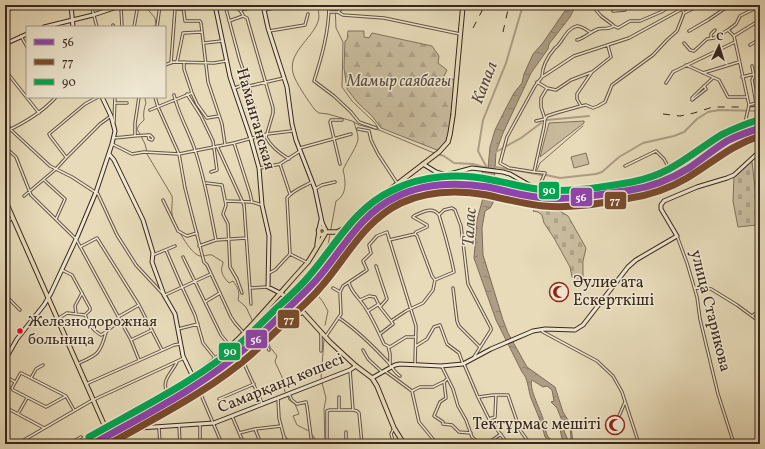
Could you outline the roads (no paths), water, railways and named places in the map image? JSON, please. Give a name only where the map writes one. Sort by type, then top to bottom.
[{"type":"main road","points":[[316,248],[319,231],[321,234],[325,232],[337,232],[349,226],[371,204],[435,156],[448,142],[453,115],[463,5]]},
{"type":"main road","points":[[5,200],[106,428],[168,394],[216,359],[244,333],[308,262],[325,232]]},
{"type":"main road","points":[[287,285],[286,292],[292,301],[321,334],[356,366],[372,378],[377,386],[394,428],[404,444]]},
{"type":"main road","points":[[280,293],[292,301]]},
{"type":"main road","points":[[280,293],[309,320]]},
{"type":"street","points":[[5,12],[18,5]]},
{"type":"street","points":[[71,5],[73,26]]},
{"type":"street","points":[[91,5],[97,26]]},
{"type":"street","points":[[48,26],[93,15],[122,5],[122,26]]},
{"type":"street","points":[[134,26],[138,5]]},
{"type":"street","points":[[183,5],[185,21],[200,21],[208,82],[220,116],[225,145]]},
{"type":"street","name":"Наманганская","points":[[214,5],[226,61],[259,168],[262,205],[269,236],[268,287]]},
{"type":"street","points":[[225,5],[240,61],[255,108]]},
{"type":"street","points":[[237,5],[243,16],[247,18],[266,82],[265,85],[273,108],[266,137],[269,142],[288,159]]},
{"type":"street","points":[[264,10],[286,5]]},
{"type":"street","points":[[330,5],[328,23],[314,81],[352,112],[358,122],[376,128]]},
{"type":"street","points":[[338,12],[345,5]]},
{"type":"street","points":[[598,5],[596,10],[601,16],[618,28],[630,21],[640,21],[661,12],[672,5]]},
{"type":"street","points":[[613,11],[625,10],[627,5]]},
{"type":"street","points":[[536,121],[545,119],[550,115],[581,106],[586,105],[593,108],[605,102],[612,85],[653,55],[677,31],[684,13],[701,5]]},
{"type":"street","points":[[688,31],[727,7],[734,5]]},
{"type":"street","points":[[157,26],[160,6],[181,9]]},
{"type":"street","points":[[239,10],[263,6],[269,31],[287,87],[294,131],[299,150],[312,182],[325,232]]},
{"type":"street","points":[[684,44],[692,51],[698,48],[707,39],[714,38],[736,24],[740,16],[760,6]]},
{"type":"street","points":[[171,63],[175,9]]},
{"type":"street","points":[[537,190],[545,173],[509,168],[500,164],[507,137],[537,82],[542,77],[574,56],[629,38],[682,9],[684,13]]},
{"type":"street","points":[[329,12],[338,12],[343,15],[394,19],[460,34]]},
{"type":"street","points":[[269,31],[304,24],[308,14]]},
{"type":"street","points":[[229,20],[243,16]]},
{"type":"street","points":[[734,36],[760,20]]},
{"type":"street","points":[[542,77],[543,67],[554,49],[559,45],[570,30],[580,26],[591,33]]},
{"type":"street","points":[[577,40],[584,38],[600,28],[607,30],[614,26]]},
{"type":"street","points":[[711,38],[711,34],[715,30]]},
{"type":"street","points":[[728,30],[734,36],[749,105],[744,127]]},
{"type":"street","points":[[177,62],[183,33],[202,32]]},
{"type":"street","points":[[5,44],[26,34]]},
{"type":"street","points":[[21,36],[26,45]]},
{"type":"street","points":[[750,45],[760,39]]},
{"type":"street","points":[[204,43],[222,41]]},
{"type":"street","points":[[666,83],[673,72],[735,42]]},
{"type":"street","points":[[581,106],[576,99],[576,94],[592,72],[611,57],[608,46]]},
{"type":"street","points":[[166,64],[177,62],[206,63],[226,61]]},
{"type":"street","points":[[184,62],[184,69],[197,104],[207,118],[220,116]]},
{"type":"street","points":[[703,73],[739,62]]},
{"type":"street","points":[[686,66],[720,82],[728,97],[747,97]]},
{"type":"street","points":[[749,105],[756,103],[752,80],[754,74],[752,66]]},
{"type":"street","points":[[5,70],[26,97]]},
{"type":"street","points":[[537,82],[547,88],[558,90],[571,80],[592,72]]},
{"type":"street","points":[[742,77],[754,74]]},
{"type":"street","points":[[234,89],[284,78]]},
{"type":"street","points":[[692,98],[693,100],[704,86],[713,78]]},
{"type":"street","points":[[534,172],[545,119],[542,114],[541,102],[547,88]]},
{"type":"street","points":[[150,110],[192,93]]},
{"type":"street","points":[[187,94],[207,126],[213,141],[217,170],[211,172]]},
{"type":"street","points":[[174,95],[195,150],[205,183],[216,240]]},
{"type":"street","points":[[27,98],[39,113]]},
{"type":"street","points":[[5,132],[39,113],[55,98]]},
{"type":"street","points":[[66,158],[49,134],[85,104],[96,98]]},
{"type":"street","points":[[102,98],[114,124]]},
{"type":"street","points":[[5,360],[17,339],[44,305],[96,192],[115,131],[115,98]]},
{"type":"street","points":[[135,136],[135,123],[139,98]]},
{"type":"street","points":[[155,98],[179,154],[185,188],[204,262],[235,323],[244,333]]},
{"type":"street","points":[[115,103],[127,103]]},
{"type":"street","points":[[24,196],[31,192],[56,169],[106,118],[114,112]]},
{"type":"street","points":[[5,119],[10,129],[50,166],[96,192],[117,235],[136,264],[164,295]]},
{"type":"street","points":[[340,164],[333,139],[330,120],[342,120]]},
{"type":"street","points":[[423,164],[436,172],[446,174],[472,168],[499,171],[510,174],[537,190],[548,194],[564,194],[640,179],[670,170],[689,161],[730,134],[744,127],[760,122]]},
{"type":"street","points":[[358,128],[369,131],[371,140],[378,154],[397,183]]},
{"type":"street","points":[[112,144],[132,154],[144,152],[179,154],[234,144],[267,134],[294,131]]},
{"type":"street","points":[[259,168],[280,164],[299,150],[351,134]]},
{"type":"street","points":[[113,138],[148,135]]},
{"type":"street","points":[[234,144],[252,202]]},
{"type":"street","points":[[217,146],[244,205],[251,304]]},
{"type":"street","points":[[5,147],[16,157],[31,195],[76,238],[131,340],[139,360]]},
{"type":"street","points":[[625,166],[656,151],[664,159],[670,170]]},
{"type":"street","name":"улица Старикова","points":[[734,444],[718,394],[700,319],[695,288],[685,255],[678,236],[661,209],[661,205],[664,201],[697,187],[734,175],[760,151]]},
{"type":"street","points":[[108,154],[114,160],[143,220],[153,255],[152,262],[164,295],[175,314],[180,344],[184,358],[193,377]]},
{"type":"street","points":[[280,164],[290,194]]},
{"type":"street","points":[[44,180],[65,199],[56,220]]},
{"type":"street","points":[[269,273],[275,270],[290,254],[287,198],[290,194],[312,182]]},
{"type":"street","points":[[314,189],[322,185],[335,182]]},
{"type":"street","points":[[205,183],[222,184],[226,200],[223,214],[228,224],[230,267],[237,279],[242,293]]},
{"type":"street","points":[[163,200],[178,231],[186,236],[197,233]]},
{"type":"street","points":[[226,200],[252,202],[262,205]]},
{"type":"street","points":[[439,215],[444,210],[452,208],[455,210],[461,226],[468,284],[491,328],[473,360]]},
{"type":"street","points":[[389,240],[415,234],[416,232],[427,227],[427,225],[413,217],[414,216],[430,210],[437,212],[445,234],[454,272],[435,280]]},
{"type":"street","points":[[5,225],[11,220],[12,217]]},
{"type":"street","points":[[319,231],[321,217]]},
{"type":"street","points":[[325,337],[342,314],[340,292],[344,286],[368,270],[363,261],[371,253],[369,245],[377,236],[387,232],[416,326],[415,364]]},
{"type":"street","points":[[380,334],[393,324],[392,321],[411,308],[423,303],[433,290],[435,280],[415,234]]},
{"type":"street","points":[[372,378],[391,366],[400,364],[441,366],[463,364],[502,344],[533,331],[571,331],[581,328],[628,267],[636,260],[678,236]]},
{"type":"street","points":[[80,247],[98,238],[139,305],[162,350]]},
{"type":"street","points":[[200,246],[216,240],[247,238]]},
{"type":"street","points":[[153,255],[175,246]]},
{"type":"street","points":[[166,250],[195,315],[203,343],[216,359]]},
{"type":"street","points":[[290,254],[308,262]]},
{"type":"street","points":[[183,257],[221,335],[230,346]]},
{"type":"street","points":[[368,311],[380,306],[387,299],[376,266]]},
{"type":"street","points":[[57,319],[67,313],[85,315],[89,313],[90,308],[72,275],[61,270]]},
{"type":"street","points":[[164,295],[211,274]]},
{"type":"street","points":[[349,283],[350,287],[368,311],[384,344],[387,346],[390,354],[391,366]]},
{"type":"street","points":[[250,288],[268,287],[280,293]]},
{"type":"street","points":[[332,288],[340,292]]},
{"type":"street","points":[[453,288],[457,321],[464,332],[480,347]]},
{"type":"street","points":[[695,288],[711,289],[760,322]]},
{"type":"street","points":[[76,314],[75,306],[82,293]]},
{"type":"street","points":[[205,302],[220,293]]},
{"type":"street","points":[[5,295],[20,310]]},
{"type":"street","points":[[360,300],[373,296],[392,321]]},
{"type":"street","points":[[118,317],[139,305]]},
{"type":"street","points":[[752,316],[760,310]]},
{"type":"street","points":[[85,315],[91,327],[101,335],[120,320]]},
{"type":"street","points":[[339,318],[352,326],[400,376]]},
{"type":"street","points":[[178,329],[198,324]]},
{"type":"street","points":[[416,346],[427,339],[434,327],[440,325],[447,344],[459,353],[489,419],[508,444]]},
{"type":"street","points":[[131,340],[152,330]]},
{"type":"street","points":[[541,330],[601,364],[617,383],[622,392],[639,444]]},
{"type":"street","points":[[77,364],[94,357],[98,353],[106,332]]},
{"type":"street","points":[[321,334],[321,351]]},
{"type":"street","points":[[387,346],[390,347],[406,338],[416,337]]},
{"type":"street","points":[[111,444],[117,443],[126,434],[139,428],[138,426],[144,420],[199,390],[236,362],[266,342],[269,350]]},
{"type":"street","points":[[86,384],[162,350],[180,344]]},
{"type":"street","points":[[363,350],[368,359],[412,391],[419,422],[437,444]]},
{"type":"street","points":[[17,444],[93,400],[184,358]]},
{"type":"street","points":[[242,359],[262,404]]},
{"type":"street","points":[[168,394],[165,383],[177,362]]},
{"type":"street","points":[[31,378],[36,369],[43,365]]},
{"type":"street","name":"Самарқанд көшесі","points":[[139,428],[214,423],[350,370],[356,366]]},
{"type":"street","points":[[441,366],[453,389],[458,406],[466,420],[473,438],[480,444]]},
{"type":"street","points":[[350,370],[353,410]]},
{"type":"street","points":[[66,396],[47,407],[12,390],[15,382],[21,374],[66,396],[74,410]]},
{"type":"street","points":[[5,376],[15,382]]},
{"type":"street","points":[[412,391],[420,387],[433,387],[447,379]]},
{"type":"street","points":[[444,382],[446,398],[440,402],[434,416],[443,422],[443,424],[452,425],[459,432],[471,433]]},
{"type":"street","points":[[219,399],[254,384]]},
{"type":"street","points":[[199,390],[222,444]]},
{"type":"street","points":[[289,394],[292,400],[297,404],[306,402],[311,437],[314,444]]},
{"type":"street","points":[[489,419],[495,417],[496,394]]},
{"type":"street","points":[[478,397],[508,394],[520,430],[530,444]]},
{"type":"street","points":[[338,397],[340,410]]},
{"type":"street","points":[[18,414],[27,398]]},
{"type":"street","points":[[278,398],[281,426],[284,437],[283,444]]},
{"type":"street","points":[[614,421],[619,416],[625,402]]},
{"type":"street","points":[[5,407],[44,428]]},
{"type":"street","points":[[327,444],[327,411],[353,410],[357,411],[358,413],[362,444]]},
{"type":"street","points":[[232,416],[244,444]]},
{"type":"street","points":[[200,424],[200,444]]},
{"type":"street","points":[[179,425],[180,444]]},
{"type":"street","points":[[159,426],[160,444]]},
{"type":"street","points":[[240,433],[255,428],[281,426]]},
{"type":"street","points":[[90,434],[106,428]]},
{"type":"street","points":[[84,444],[106,428]]},
{"type":"street","points":[[255,428],[261,444]]},
{"type":"street","points":[[394,428],[391,434],[394,444]]},
{"type":"street","points":[[346,432],[346,444]]},
{"type":"street","points":[[484,444],[501,434]]},
{"type":"street","points":[[69,444],[81,437]]},
{"type":"street","points":[[284,437],[290,443]]},
{"type":"water","points":[[569,5],[576,5],[570,17],[549,44],[548,49],[531,73],[503,133],[496,152],[493,203],[490,208],[485,211],[482,228],[483,255],[508,333],[527,367],[555,387],[563,412],[571,425],[573,444],[555,444],[545,437],[541,422],[531,398],[526,377],[522,372],[496,320],[474,258],[477,220],[486,187],[484,175],[482,174],[483,169],[488,168],[490,147],[495,130],[514,93],[522,83],[524,74],[533,54],[542,44]],"holes":[[[532,380],[543,387],[547,386],[552,390],[554,401],[551,402],[557,408],[563,423],[560,429],[563,443],[555,441],[547,435],[545,424],[532,389]],[[565,419],[570,426],[571,438],[569,440],[564,431]]]},
{"type":"waterway","points":[[144,5],[155,18],[156,25],[154,26]]},
{"type":"waterway","points":[[318,5],[319,17],[317,24],[298,51],[292,65],[296,81],[315,110],[319,113],[328,114],[352,121],[359,125],[379,130],[434,153]]},
{"type":"waterway","points":[[335,5],[336,28],[343,42],[342,87],[352,101],[375,123],[379,130]]},
{"type":"waterway","name":"Капал","points":[[487,168],[478,151],[483,120],[506,63],[523,5]]},
{"type":"waterway","points":[[140,134],[137,129],[144,120],[146,98]]},
{"type":"waterway","points":[[546,175],[560,178],[602,172],[619,157],[643,143],[674,136],[684,132],[697,119],[708,112],[719,110],[760,111]]},
{"type":"waterway","points":[[547,120],[589,116]]},
{"type":"waterway","points":[[325,325],[328,311],[323,302],[304,278],[317,267],[328,245],[336,201],[342,195],[345,187],[343,170],[358,141],[358,134],[354,122]]},
{"type":"waterway","points":[[494,153],[521,138],[541,123]]},
{"type":"waterway","points":[[537,170],[540,163],[583,126]]},
{"type":"waterway","points":[[141,136],[147,152]]},
{"type":"waterway","points":[[434,153],[444,156],[454,163],[473,164],[487,168]]},
{"type":"waterway","points":[[147,154],[172,196],[172,214],[183,238],[196,254],[201,256],[212,255],[223,262],[222,269],[225,279],[229,283],[233,281],[239,292],[238,300],[246,307],[253,322]]},
{"type":"waterway","points":[[494,169],[496,167],[542,175]]},
{"type":"waterway","points":[[255,324],[268,338],[270,347],[277,356],[275,361],[282,377],[285,392]]},
{"type":"waterway","points":[[321,378],[324,340]]},
{"type":"waterway","points":[[322,383],[326,398],[324,409],[325,444]]},
{"type":"waterway","points":[[288,397],[289,400],[295,404],[299,414],[293,416],[297,425],[309,431]]},
{"type":"waterway","points":[[311,433],[319,444]]},
{"type":"railway","points":[[473,28],[485,5]]},
{"type":"railway","points":[[503,32],[509,5]]},
{"type":"railway","points":[[750,107],[760,106]]},
{"type":"railway","points":[[663,114],[680,116],[713,107],[744,107]]},
{"type":"place","name":"Әулие ата Ескерткіші","points":[[559,292]]},
{"type":"place","name":"Железнодорожная больница","points":[[20,331]]},
{"type":"place","name":"Тектұрмас мешіті","points":[[615,425]]},
{"type":"park label","name":"Мамыр саябағы","points":[[399,82]]},
{"type":"water label","name":"Талас","points":[[470,227]]}]
